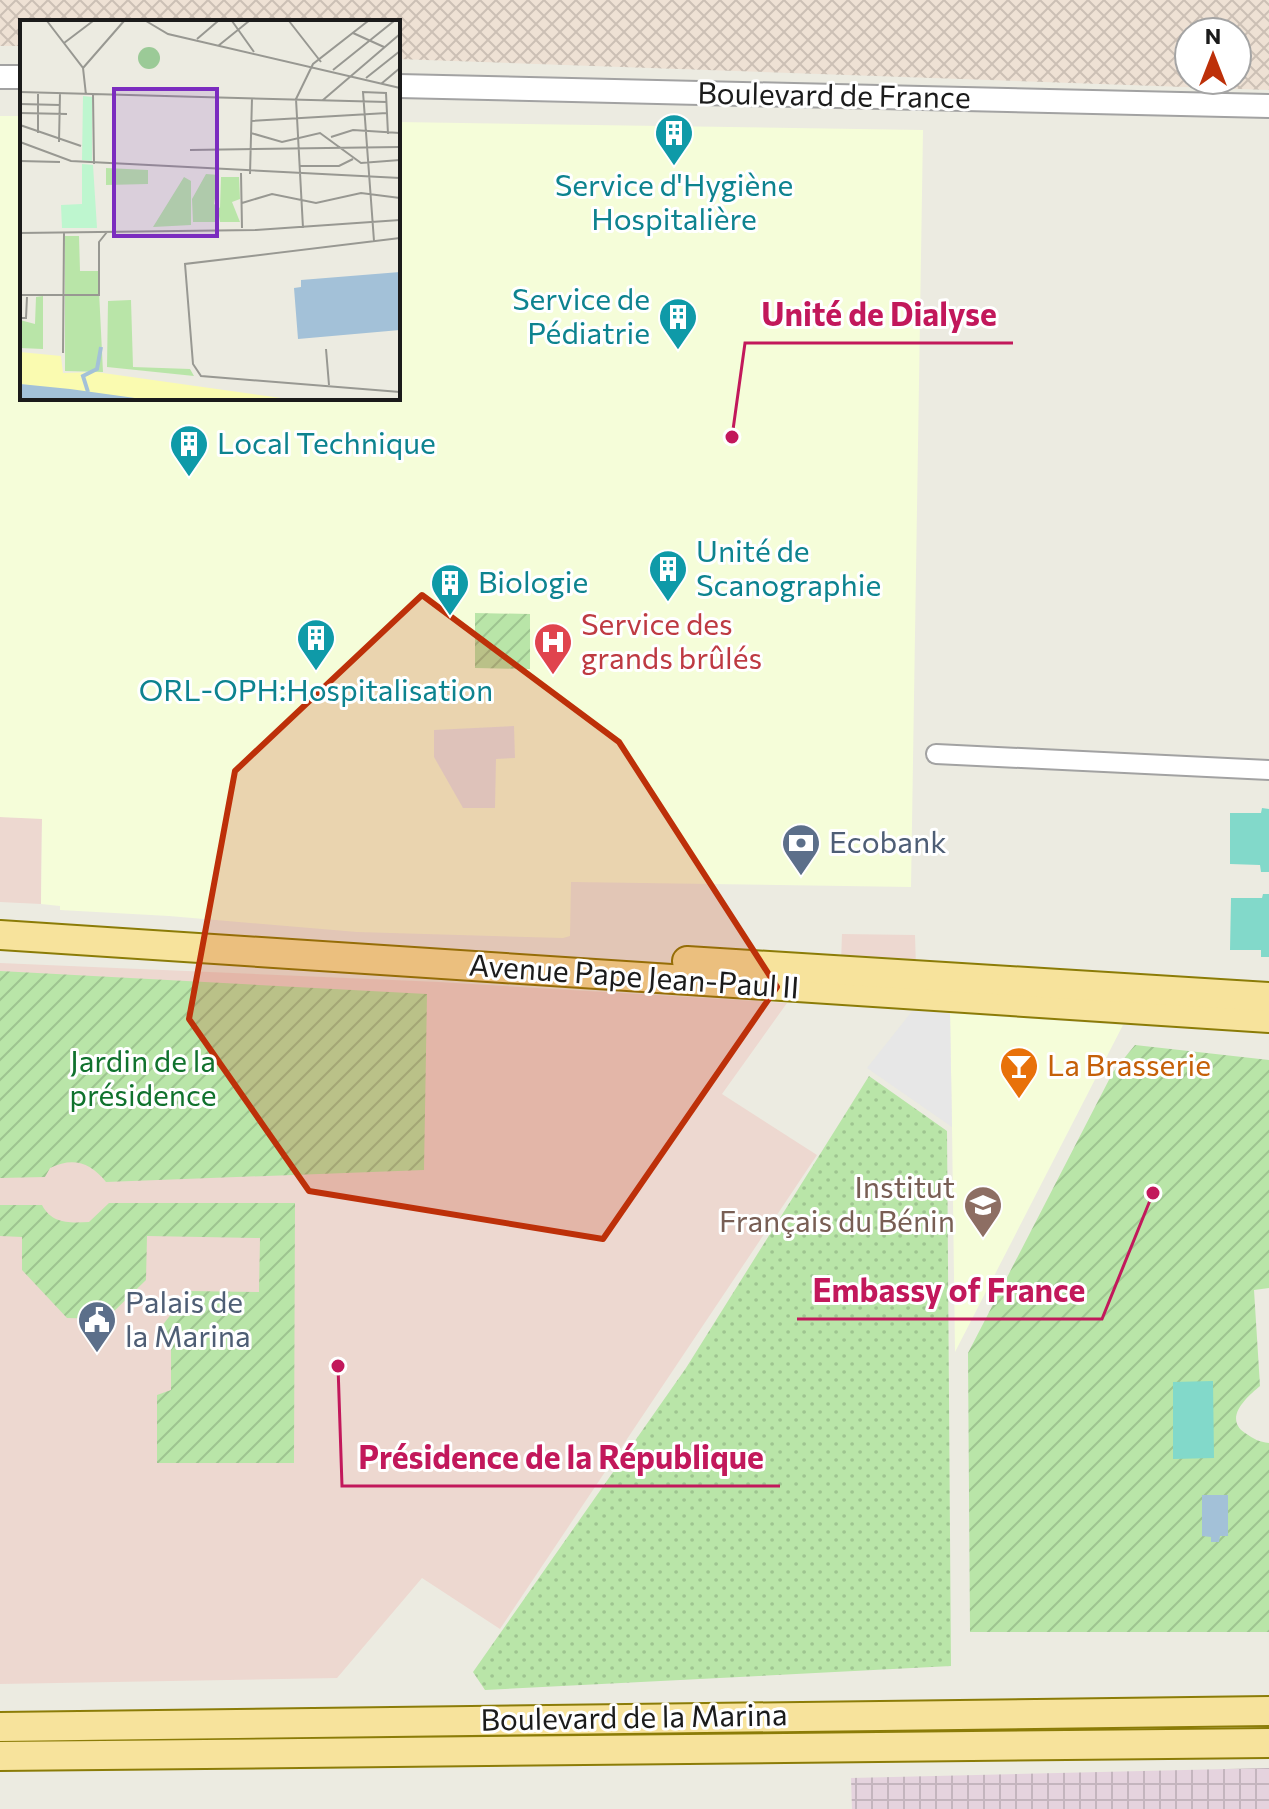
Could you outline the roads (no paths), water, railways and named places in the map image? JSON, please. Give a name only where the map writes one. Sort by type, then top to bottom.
[{"type":"main road","name":"Avenue Pape Jean-Paul II","points":[[0,918],[776,976],[1269,1018]]},
{"type":"main road","name":"Avenue Pape Jean-Paul II","points":[[0,935],[776,976],[1269,997]]},
{"type":"main road","name":"Boulevard de la Marina","points":[[0,1727],[1269,1711]]},
{"type":"main road","points":[[329,1751],[340,1722]]},
{"type":"main road","points":[[410,1750],[414,1722]]},
{"type":"main road","name":"Boulevard de la Marina","points":[[0,1756],[1269,1743]]},
{"type":"street","name":"Boulevard de France","points":[[400,86],[1269,106]]},
{"type":"street","points":[[936,754],[1269,770]]},
{"type":"place","name":"Service d'Hygiène Hospitalière","points":[[674,167]]},
{"type":"place","name":"Service de Pédiatrie","points":[[678,351]]},
{"type":"place","name":"Unité de Dialyse","points":[[732,437]]},
{"type":"place","name":"Local Technique","points":[[189,478]]},
{"type":"place","name":"Unité de Scanographie","points":[[668,603]]},
{"type":"place","name":"Biologie","points":[[450,617]]},
{"type":"place","name":"ORL-OPH:Hospitalisation","points":[[316,672]]},
{"type":"place","name":"Service des grands brûlés","points":[[553,676]]},
{"type":"place","name":"Ecobank","points":[[801,877]]},
{"type":"place","name":"La Brasserie","points":[[1019,1100]]},
{"type":"place","name":"Embassy of France","points":[[1153,1193]]},
{"type":"place","name":"Institut Français du Bénin","points":[[983,1239]]},
{"type":"place","name":"Palais de la Marina","points":[[97,1354]]},
{"type":"place","name":"Présidence de la République","points":[[338,1366]]},
{"type":"park label","name":"Jardin de la présidence","points":[[143,1079]]}]
